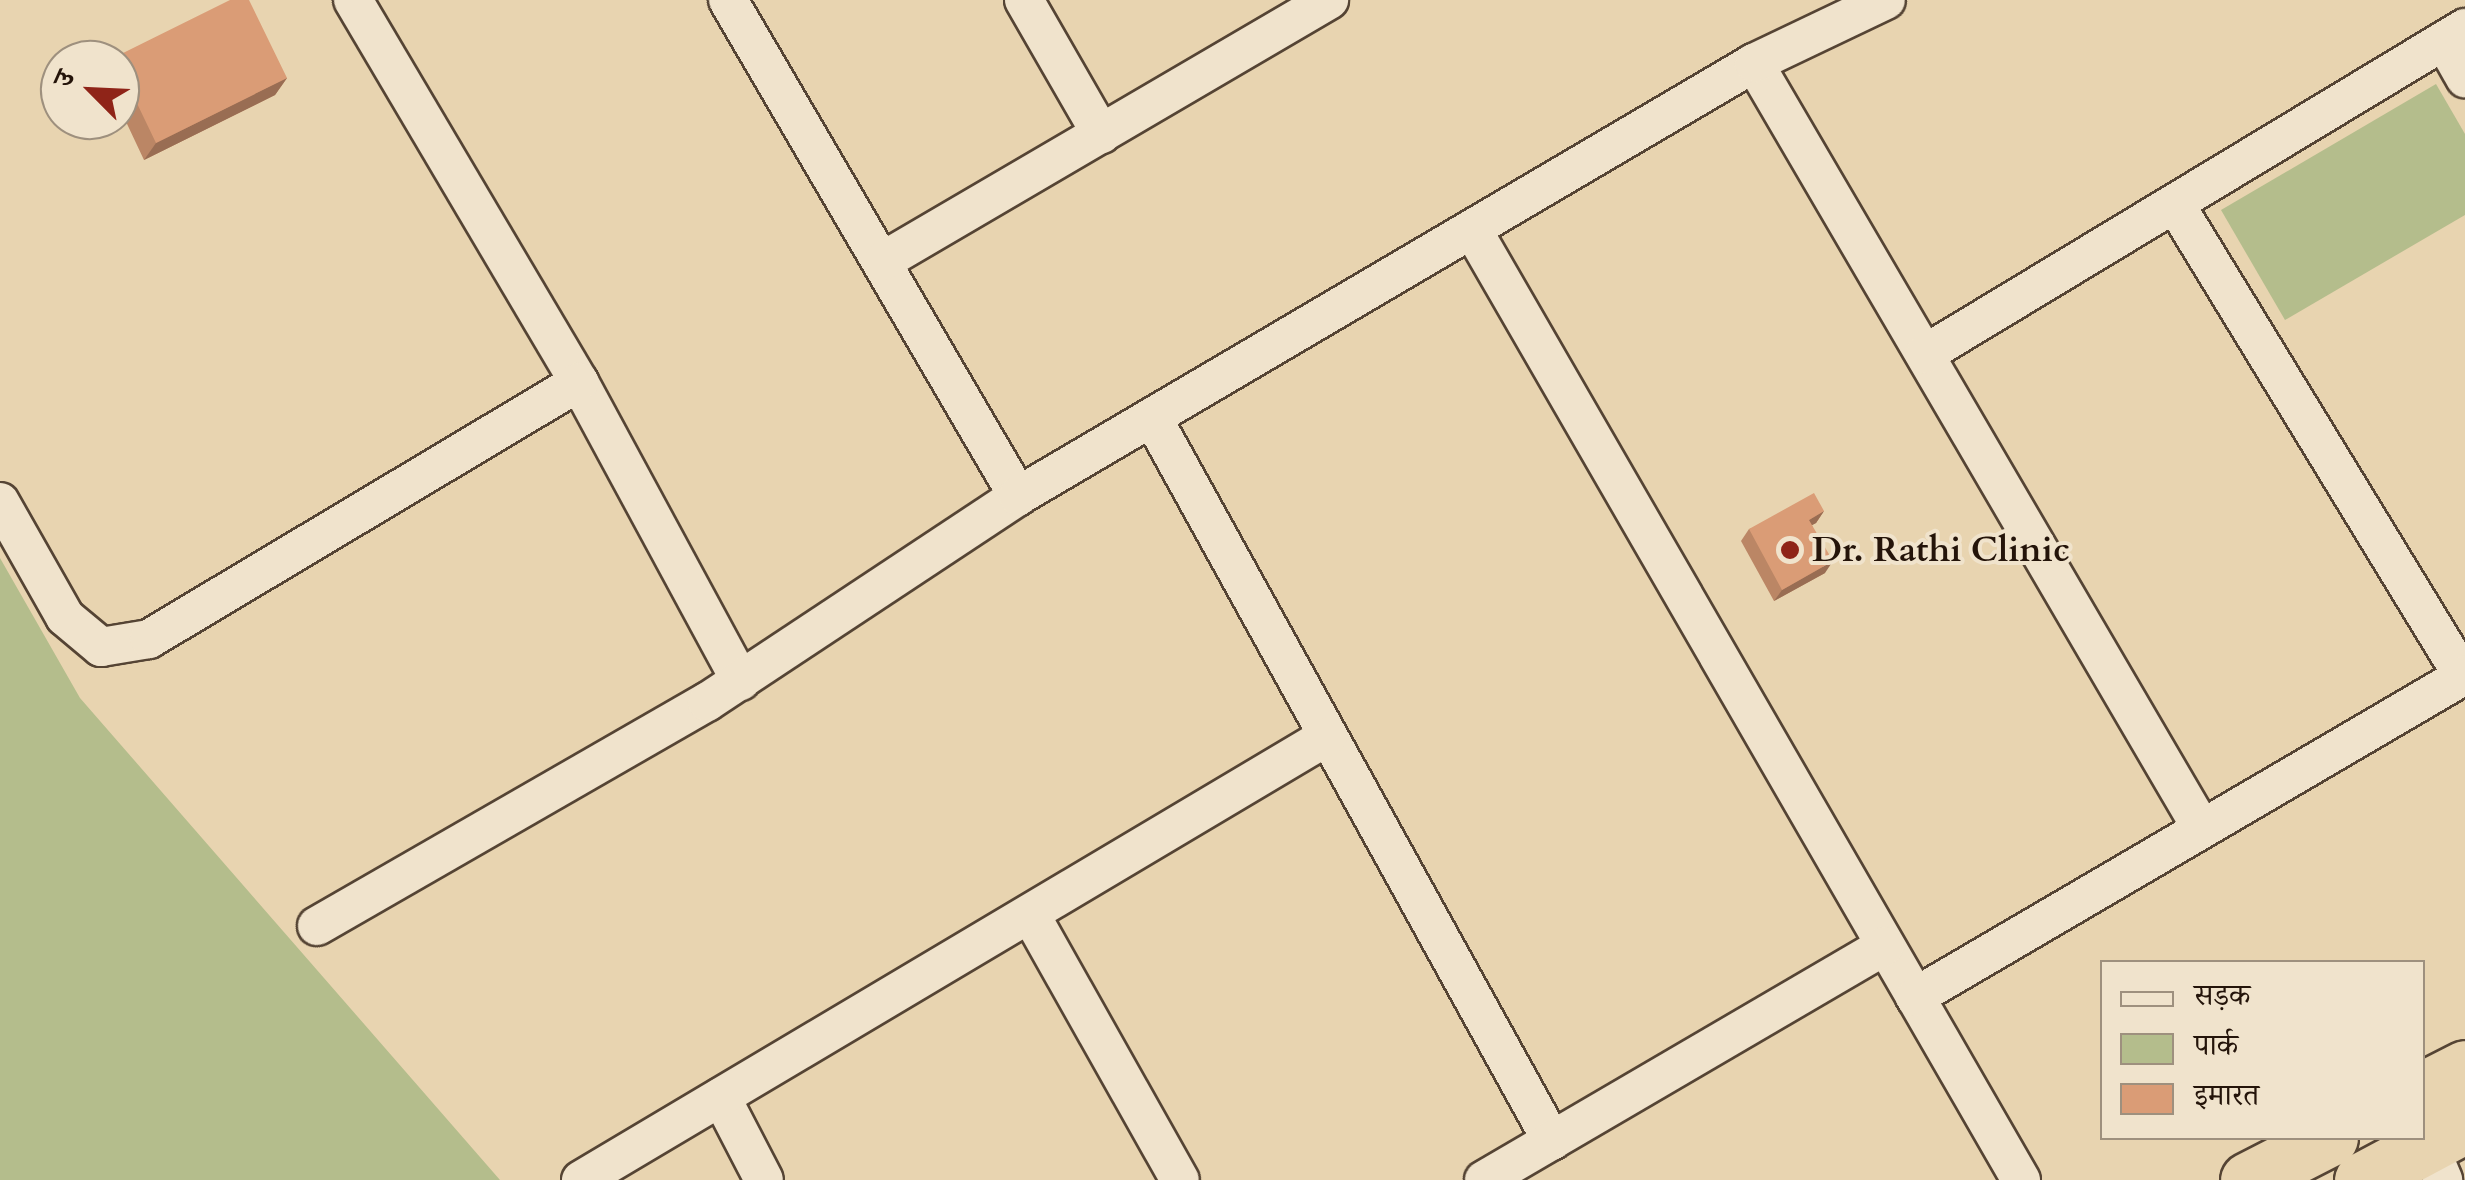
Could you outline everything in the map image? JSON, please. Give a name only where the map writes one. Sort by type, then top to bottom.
[{"type":"highway","points":[[2425,1088],[2465,1068]]},
{"type":"highway","points":[[2248,1180],[2326,1140]]},
{"type":"highway","points":[[2362,1180],[2445,1150]]},
{"type":"street","points":[[353,0],[579,382],[740,681]]},
{"type":"street","points":[[728,0],[1018,496]]},
{"type":"street","points":[[1024,0],[1100,134]]},
{"type":"street","points":[[883,261],[1329,0]]},
{"type":"street","points":[[317,926],[740,681],[1018,496],[1754,63],[1886,0]]},
{"type":"street","points":[[1925,354],[2454,35],[2465,78]]},
{"type":"street","points":[[1754,63],[2202,829]]},
{"type":"street","points":[[1916,997],[2464,675],[2174,204]]},
{"type":"street","points":[[1472,229],[2021,1180]]},
{"type":"street","points":[[0,502],[66,617],[101,647],[149,638],[579,382]]},
{"type":"street","points":[[1152,417],[1552,1141]]},
{"type":"street","points":[[581,1180],[1328,736]]},
{"type":"street","points":[[1030,914],[1180,1180]]},
{"type":"street","points":[[1484,1180],[1886,946]]},
{"type":"street","points":[[721,1096],[764,1180]]},
{"type":"green space","points":[[2436,84],[2465,134],[2465,215],[2285,320],[2221,210]]},
{"type":"green space","points":[[0,558],[80,698],[500,1180],[0,1180]]},
{"type":"building","points":[[230,0],[249,0],[287,78],[156,143],[140,110],[140,45]]},
{"type":"building","points":[[1814,493],[1824,511],[1809,520],[1833,561],[1782,590],[1749,529]]},
{"type":"place","name":"Dr. Rathi Clinic","points":[[1790,550]]}]
